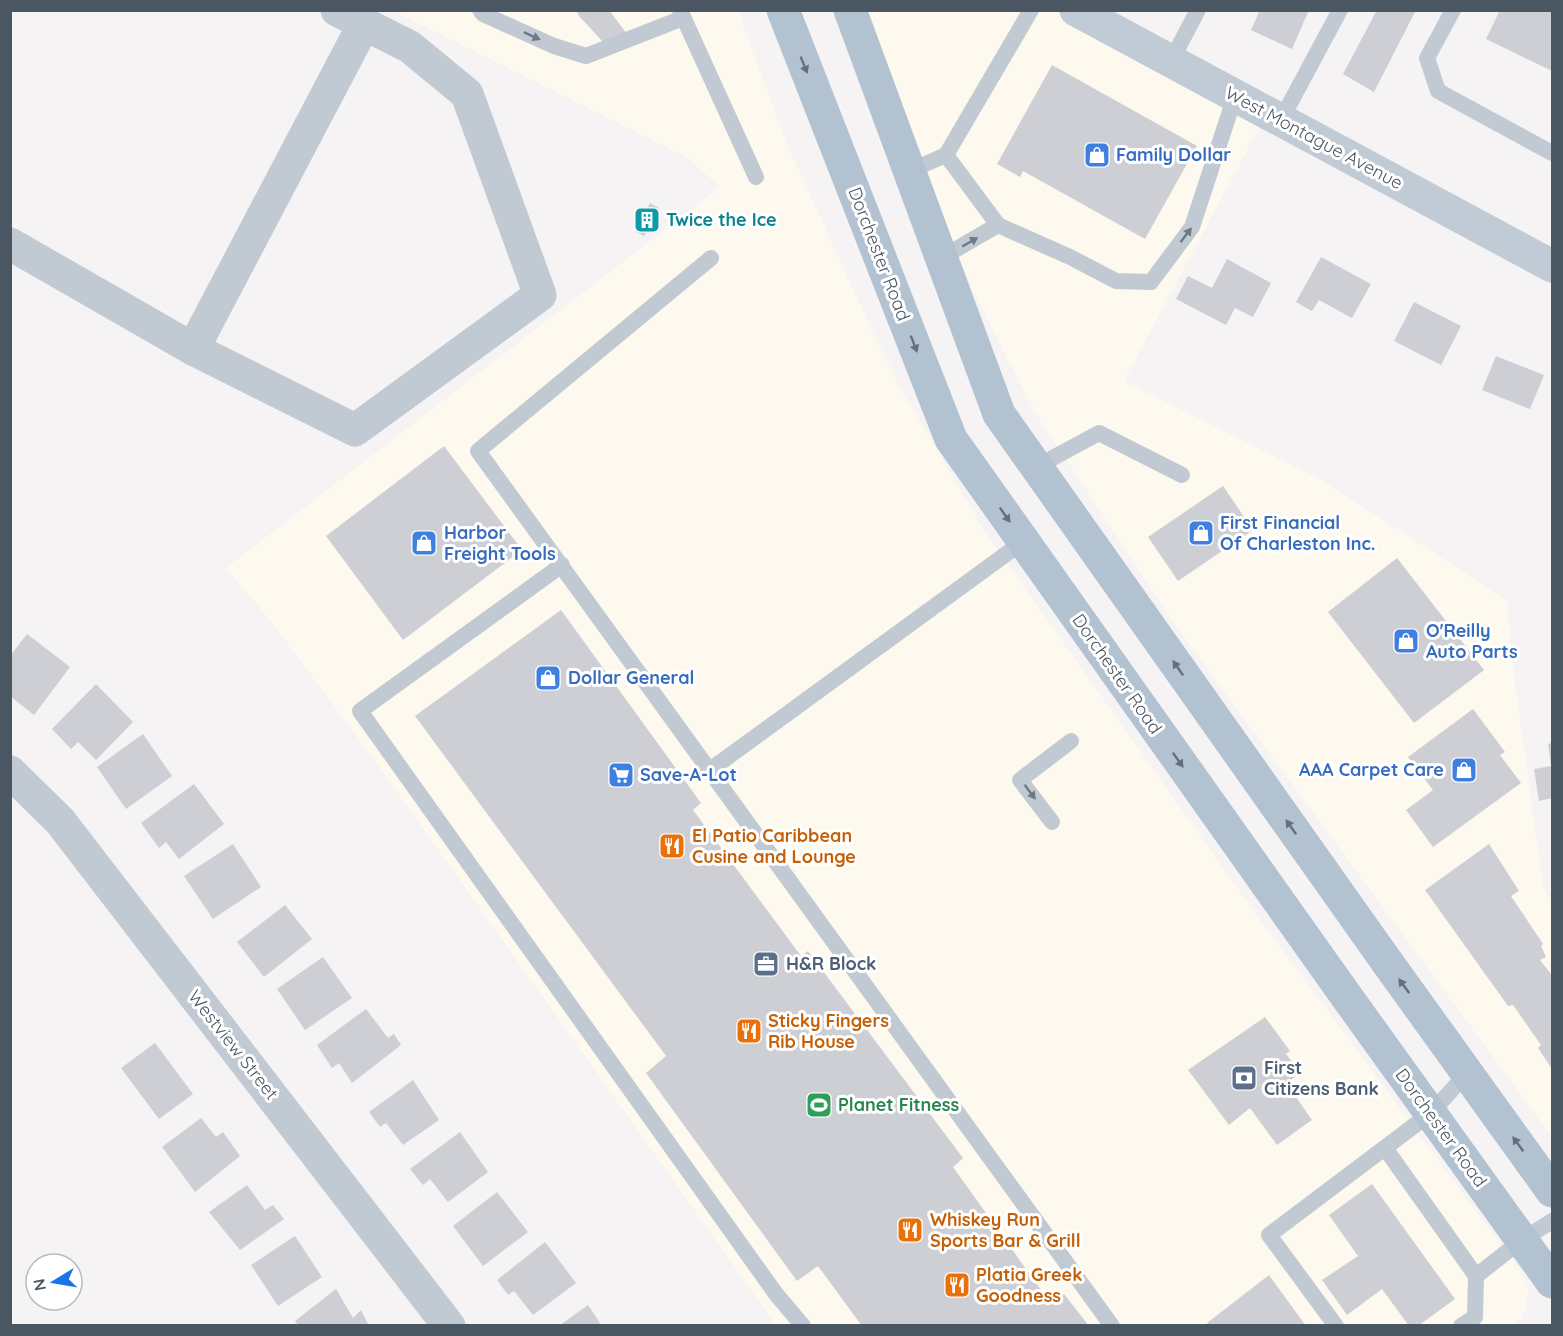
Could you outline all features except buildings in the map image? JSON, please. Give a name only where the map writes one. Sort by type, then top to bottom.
[{"type":"main road","name":"Dorchester Road","points":[[783,10],[951,439],[1552,1282]]},
{"type":"main road","points":[[850,10],[999,414],[1552,1191]]},
{"type":"street","name":"West Montague Avenue","points":[[1076,10],[1552,266]]},
{"type":"street","points":[[10,244],[193,349],[355,430],[540,295],[467,94],[410,46],[351,17],[193,349]]},
{"type":"street","name":"Westview Street","points":[[10,771],[60,821],[449,1326]]},
{"type":"lane","points":[[480,10],[483,14],[554,46],[586,56],[681,14],[756,177]]},
{"type":"lane","points":[[909,171],[946,155],[1031,10]]},
{"type":"lane","points":[[1171,62],[1198,10]]},
{"type":"lane","points":[[1281,120],[1340,10]]},
{"type":"lane","points":[[1453,10],[1427,58],[1438,91],[1552,153]]},
{"type":"lane","points":[[946,155],[998,225],[1116,280],[1151,282],[1192,227],[1235,96]]},
{"type":"lane","points":[[941,258],[998,225]]},
{"type":"lane","points":[[711,258],[478,451],[1112,1326]]},
{"type":"lane","points":[[1036,467],[1100,433],[1182,475]]},
{"type":"lane","points":[[710,771],[1024,542]]},
{"type":"lane","points":[[562,565],[360,711],[776,1293],[803,1326]]},
{"type":"lane","points":[[1052,822],[1020,780],[1071,741]]},
{"type":"lane","points":[[1336,1326],[1269,1235],[1431,1113],[1467,1073]]},
{"type":"lane","points":[[1385,1148],[1476,1276],[1472,1323]]},
{"type":"lane","points":[[1476,1276],[1522,1240],[1552,1221]]},
{"type":"shaded area","points":[[393,11],[738,11],[784,137],[866,318],[900,387],[985,532],[1255,913],[1519,1269],[1529,1287],[1521,1319],[1511,1326],[776,1325],[383,772],[270,620],[226,568],[720,187],[688,158]]},
{"type":"shaded area","points":[[861,11],[1100,11],[1268,111],[1124,381],[1323,481],[1507,600],[1512,660],[1543,887],[1552,905],[1552,1137],[1176,626],[1036,414],[955,250]]},
{"type":"place","name":"Family Dollar","points":[[1097,155]]},
{"type":"place","name":"Twice the Ice","points":[[647,220]]},
{"type":"place","name":"First Financial Of Charleston Inc.","points":[[1201,533]]},
{"type":"place","name":"Harbor Freight Tools","points":[[424,543]]},
{"type":"place","name":"O'Reilly Auto Parts","points":[[1406,641]]},
{"type":"place","name":"Dollar General","points":[[548,678]]},
{"type":"place","name":"AAA Carpet Care","points":[[1464,770]]},
{"type":"place","name":"Save-A-Lot","points":[[621,775]]},
{"type":"place","name":"El Patio Caribbean Cusine and Lounge","points":[[672,846]]},
{"type":"place","name":"H&R Block","points":[[766,964]]},
{"type":"place","name":"Sticky Fingers Rib House","points":[[749,1031]]},
{"type":"place","name":"First Citizens Bank","points":[[1244,1078]]},
{"type":"place","name":"Planet Fitness","points":[[819,1105]]},
{"type":"place","name":"Whiskey Run Sports Bar & Grill","points":[[910,1230]]},
{"type":"place","name":"Platia Greek Goodness","points":[[957,1285]]}]
